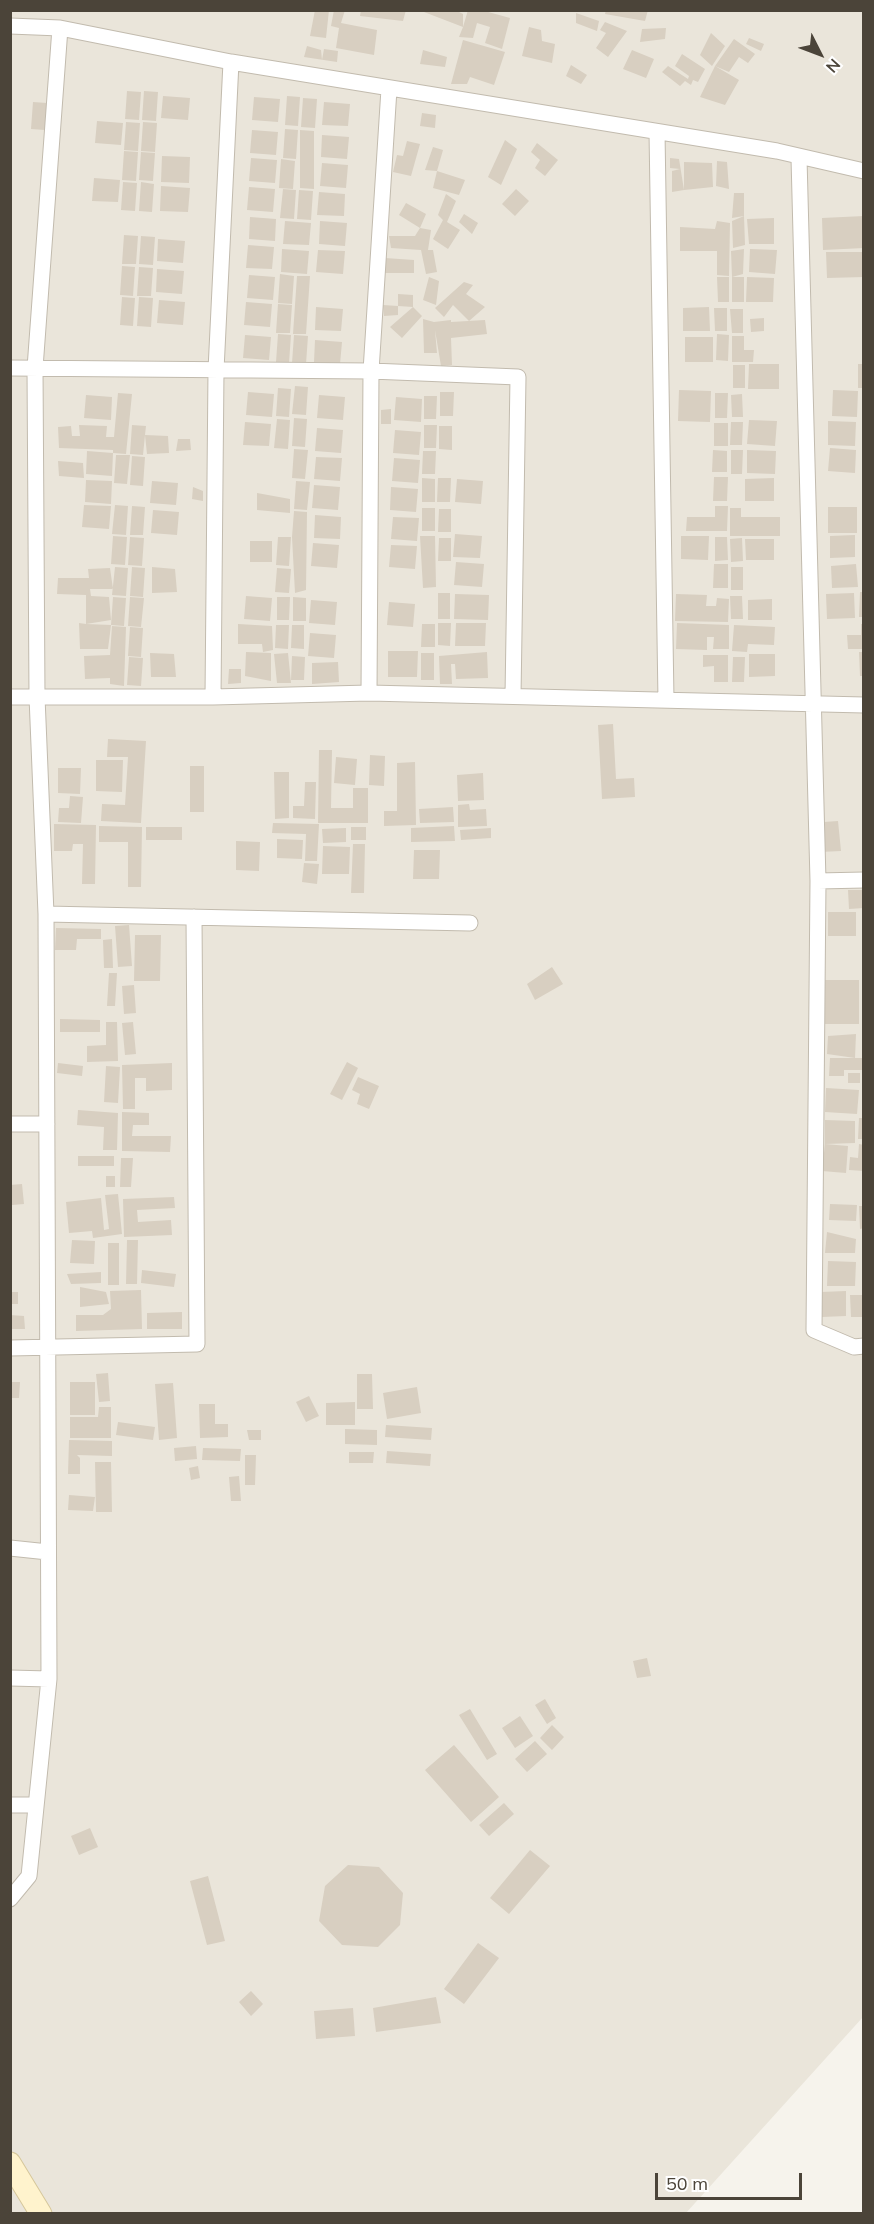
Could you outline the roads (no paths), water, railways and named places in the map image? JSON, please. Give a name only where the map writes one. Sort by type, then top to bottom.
[{"type":"street","points":[[10,26],[60,28],[231,62],[777,151],[799,158],[864,171]]},
{"type":"street","points":[[10,1899],[29,1876],[49,1679],[46,914],[37,697],[34,369],[60,28]]},
{"type":"street","points":[[213,697],[216,370],[231,62]]},
{"type":"street","points":[[369,693],[371,371],[389,89]]},
{"type":"street","points":[[657,132],[666,700]]},
{"type":"street","points":[[799,158],[818,881],[814,1330],[854,1347],[864,1346]]},
{"type":"street","points":[[10,368],[371,371],[518,377],[513,696]]},
{"type":"street","points":[[10,697],[213,697],[369,693],[864,705]]},
{"type":"street","points":[[818,881],[864,880]]},
{"type":"street","points":[[46,914],[470,923]]},
{"type":"street","points":[[10,1348],[196,1344],[194,917]]},
{"type":"street","points":[[10,1124],[47,1124]]},
{"type":"street","points":[[10,1548],[48,1552]]},
{"type":"street","points":[[10,1678],[49,1679]]},
{"type":"street","points":[[10,1805],[36,1805]]},
{"type":"street","points":[[10,2163],[41,2214]]}]
